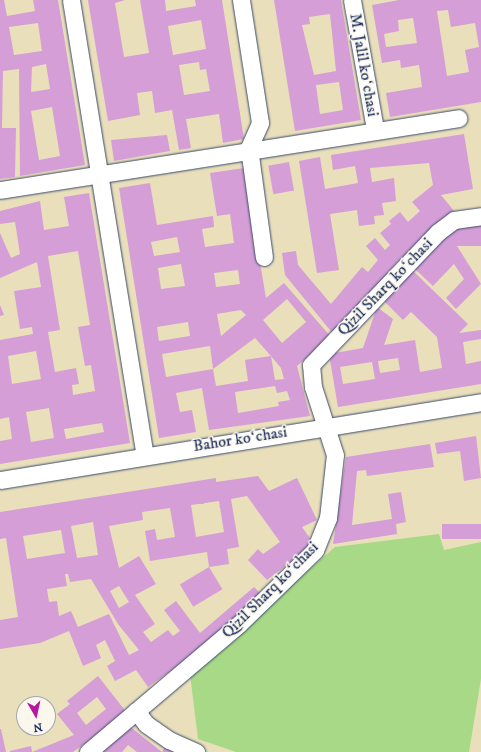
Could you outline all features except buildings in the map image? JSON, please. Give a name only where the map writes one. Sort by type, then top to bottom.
[{"type":"street","points":[[71,0],[145,454]]},
{"type":"street","points":[[241,0],[260,123],[249,148],[264,257]]},
{"type":"street","name":"M. Jalil koʻchasi","points":[[352,0],[375,129]]},
{"type":"street","points":[[0,190],[98,172],[249,148],[458,118]]},
{"type":"street","name":"Qizil Sharq koʻchasi","points":[[88,752],[239,624],[315,550],[328,518],[335,454],[313,387],[311,365],[438,232],[454,220],[481,216]]},
{"type":"street","name":"Bahor koʻchasi","points":[[0,480],[145,454],[481,402]]},
{"type":"street","points":[[136,711],[146,724],[169,740],[196,752]]},
{"type":"green space","points":[[439,534],[444,550],[481,542],[481,679],[469,752],[236,752],[198,739],[190,674],[335,547]]}]
